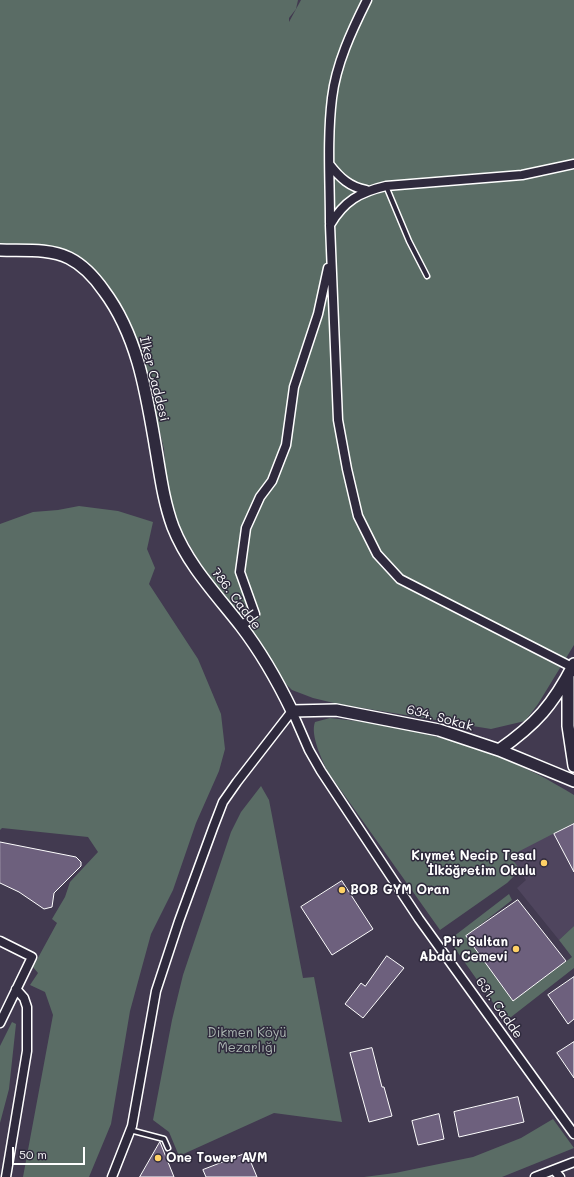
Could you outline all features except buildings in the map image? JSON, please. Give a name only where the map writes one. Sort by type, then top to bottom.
[{"type":"main road","name":"İlker Caddesi","points":[[0,250],[38,251],[68,258],[90,274],[109,298],[126,327],[138,364],[165,501]]},
{"type":"main road","name":"786. Cadde","points":[[165,501],[173,527],[191,561],[209,588],[241,627],[276,681],[292,712]]},
{"type":"main road","points":[[498,750],[537,720],[553,701],[571,669]]},
{"type":"main road","points":[[571,669],[567,713],[574,766]]},
{"type":"main road","name":"634. Sokak","points":[[292,712],[336,710],[439,730],[498,750],[574,781]]},
{"type":"street","points":[[367,0],[356,22],[341,63],[332,96],[330,165],[330,224],[338,420],[358,516],[377,554],[400,579],[571,669]]},
{"type":"street","points":[[330,165],[343,180],[358,189],[366,190],[386,186],[522,175],[574,164]]},
{"type":"street","points":[[241,627],[255,614],[240,572],[246,528],[260,497],[272,480],[286,445],[294,387],[300,364],[314,327],[327,276],[330,224],[338,211],[366,190]]},
{"type":"street","points":[[112,1177],[130,1130],[156,991],[176,928],[213,828],[224,802],[233,786],[292,712]]},
{"type":"street","name":"631. Cadde","points":[[292,712],[309,750],[321,771],[419,919],[574,1134]]},
{"type":"street","points":[[0,941],[32,957],[0,1023]]},
{"type":"street","points":[[6,1177],[27,1051],[27,1007],[24,998],[16,988]]},
{"type":"street","points":[[535,1177],[574,1162]]},
{"type":"street","points":[[554,1170],[560,1177]]},
{"type":"lane","points":[[386,186],[409,241],[427,276]]},
{"type":"lane","points":[[130,1130],[164,1139],[168,1148]]},
{"type":"shaded area","name":"Kıymet Necip Tesal İlköğretim Okulu","points":[[574,799],[574,926],[559,940],[517,888],[526,880],[477,814]]},
{"type":"green space","points":[[0,0],[298,0],[296,9],[289,18],[289,22],[301,0],[574,0],[574,645],[538,704],[525,721],[491,729],[338,704],[313,698],[292,690],[278,676],[244,620],[212,581],[194,553],[176,520],[166,481],[164,449],[152,400],[124,316],[72,259],[0,250]]},
{"type":"green space","points":[[79,506],[118,511],[153,522],[147,549],[155,568],[149,584],[198,659],[221,714],[225,749],[219,771],[196,823],[173,890],[151,934],[130,1011],[111,1124],[89,1177],[23,1177],[53,1015],[45,992],[30,985],[38,973],[33,967],[57,923],[52,919],[65,897],[70,882],[98,852],[88,837],[2,828],[0,830],[0,524],[33,512],[58,510]]},
{"type":"green space","points":[[330,718],[410,730],[462,744],[513,763],[542,776],[574,795],[574,823],[510,856],[520,870],[507,883],[440,930],[328,772],[317,747],[314,727],[315,722]]},
{"type":"green space","name":"Dikmen Köyü Mezarlığı","points":[[261,786],[269,800],[303,978],[314,977],[342,1122],[274,1113],[179,1156],[169,1132],[153,1120],[172,1020],[183,975],[231,832],[241,812]]},
{"type":"green space","points":[[509,894],[512,900],[466,936],[513,1001],[572,957],[559,940],[574,926],[574,968],[506,1021],[449,940]]},
{"type":"green space","points":[[12,1022],[16,1024],[9,1089],[0,1123],[0,1046]]},
{"type":"green space","points":[[553,1119],[574,1148],[502,1177],[364,1177],[395,1173],[473,1157],[521,1138]]},
{"type":"place","name":"Kıymet Necip Tesal İlköğretim Okulu","points":[[544,863]]},
{"type":"place","name":"BOB GYM Oran","points":[[342,890]]},
{"type":"place","name":"Pir Sultan Abdal Cemevi","points":[[516,949]]},
{"type":"place","name":"One Tower AVM","points":[[158,1158]]}]
